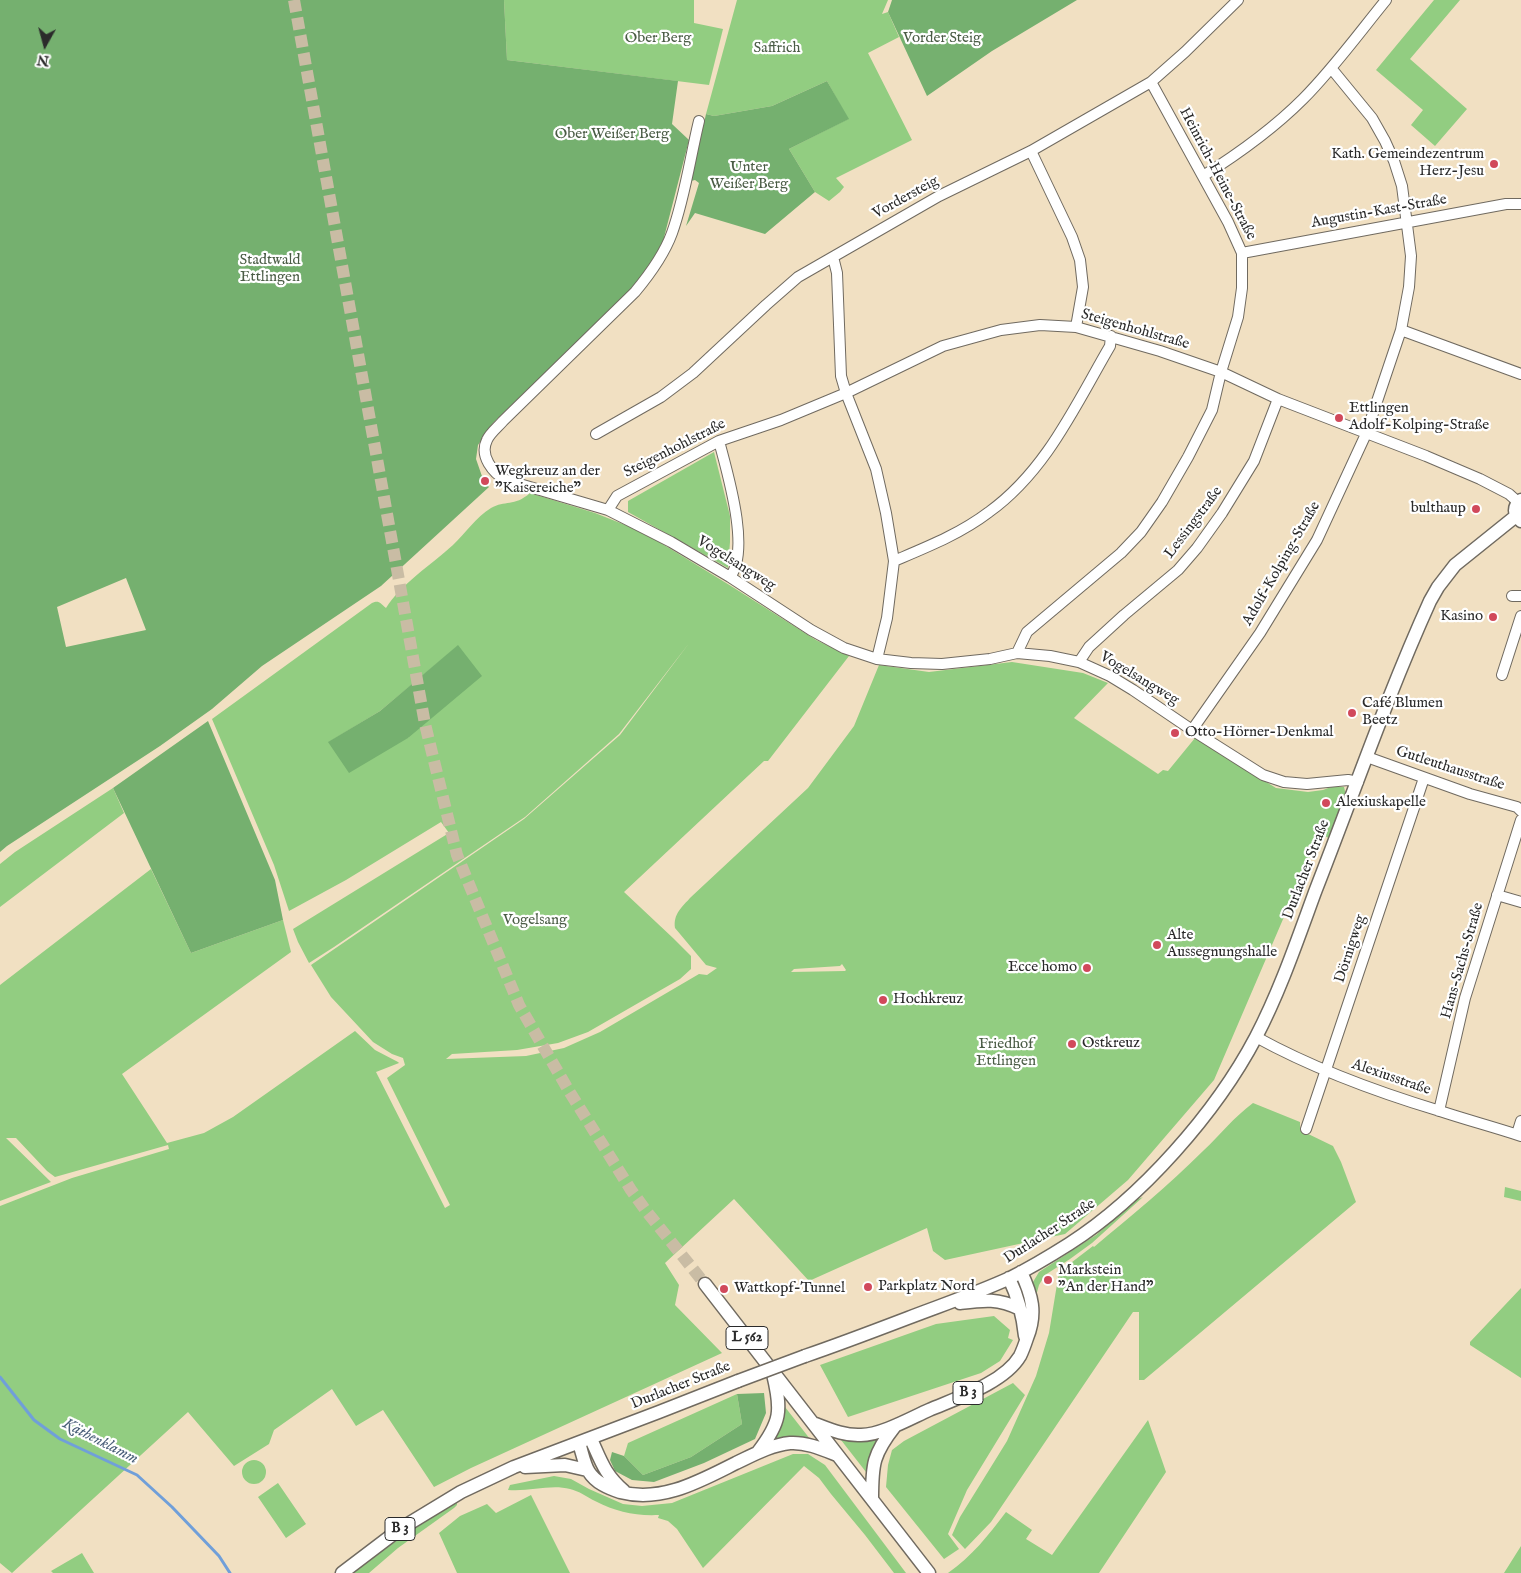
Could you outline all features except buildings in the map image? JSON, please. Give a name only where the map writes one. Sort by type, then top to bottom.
[{"type":"main road","name":"Durlacher Straße","points":[[342,1573],[392,1534],[431,1509],[461,1492],[514,1467],[1009,1278],[1070,1242],[1105,1217],[1152,1175],[1203,1117],[1230,1081],[1256,1036],[1302,928],[1421,621],[1438,587],[1455,565],[1518,518],[1515,509],[1520,501]]},
{"type":"main road","name":"B 3","points":[[894,1426],[987,1385],[1011,1366],[1020,1355],[1031,1327],[1032,1302],[1030,1290],[1021,1272]]},
{"type":"main road","points":[[1009,1278],[1016,1292],[1024,1322],[1026,1341]]},
{"type":"main road","name":"L 562","points":[[705,1284],[838,1455]]},
{"type":"main road","points":[[945,1304],[998,1300],[1020,1309]]},
{"type":"main road","points":[[758,1452],[774,1428],[779,1414],[779,1398],[772,1369]]},
{"type":"main road","points":[[813,1423],[846,1435],[862,1436],[894,1426]]},
{"type":"main road","points":[[872,1499],[874,1460],[882,1443],[894,1426]]},
{"type":"main road","points":[[585,1441],[614,1482],[628,1494]]},
{"type":"main road","points":[[585,1441],[587,1470]]},
{"type":"main road","points":[[514,1467],[566,1465],[587,1470],[602,1484],[613,1490],[628,1494],[657,1495],[685,1487],[758,1452],[790,1443],[804,1444],[838,1455],[929,1573]]},
{"type":"street","name":"Vordersteig","points":[[596,434],[661,397],[693,373],[798,277],[939,196],[1031,151],[1151,82],[1238,0]]},
{"type":"street","points":[[1203,176],[1230,159],[1275,124],[1303,99],[1331,68],[1386,0]]},
{"type":"street","name":"Adolf-Kolping-Straße","points":[[1192,730],[1260,634],[1316,540],[1366,434],[1401,330],[1409,287],[1411,256],[1402,186],[1394,161],[1372,118],[1331,68]]},
{"type":"street","name":"Heinrich-Heine-Straße","points":[[1018,653],[1027,632],[1121,553],[1141,532],[1162,502],[1212,410],[1221,372],[1238,317],[1242,288],[1242,253],[1228,222],[1151,82]]},
{"type":"street","name":"Vogelsangweg","points":[[699,121],[672,235],[660,258],[635,292],[503,421],[487,440],[487,460],[491,469],[506,480],[608,510],[671,542],[730,577],[811,630],[844,648],[877,659],[911,663],[942,664],[990,659],[1018,653],[1050,656],[1079,662],[1110,676],[1133,690],[1263,775],[1284,782],[1308,784],[1348,780],[1358,782]]},
{"type":"street","points":[[1031,151],[1072,237],[1080,260],[1083,287],[1076,327]]},
{"type":"street","name":"Augustin-Kast-Straße","points":[[1242,253],[1506,204],[1521,204]]},
{"type":"street","points":[[833,257],[837,273],[841,376],[876,469],[894,561],[887,618],[877,659]]},
{"type":"street","name":"Steigenhohlstraße","points":[[608,510],[617,496],[719,441],[781,420],[846,393],[943,346],[1001,330],[1040,325],[1076,327],[1112,336],[1221,372],[1278,399],[1426,456],[1480,479],[1520,501]]},
{"type":"street","points":[[1401,330],[1521,374]]},
{"type":"street","points":[[894,561],[945,539],[989,512],[1026,480],[1046,456],[1063,429],[1110,346],[1112,336]]},
{"type":"street","name":"Lessingstraße","points":[[1079,662],[1089,647],[1178,570],[1197,548],[1222,513],[1254,461],[1278,399]]},
{"type":"street","points":[[719,441],[737,514],[737,554],[735,571],[730,577]]},
{"type":"street","points":[[1502,676],[1521,616]]},
{"type":"street","name":"Gutleuthausstraße","points":[[1367,757],[1470,794],[1517,807],[1521,811]]},
{"type":"street","name":"Dörnigweg","points":[[1306,1130],[1424,778]]},
{"type":"street","name":"Hans-Sachs-Straße","points":[[1439,1111],[1466,998],[1521,820]]},
{"type":"street","points":[[1497,895],[1521,902]]},
{"type":"street","name":"Alexiusstraße","points":[[1256,1036],[1276,1048],[1372,1089],[1519,1135]]},
{"type":"street","points":[[1519,1135],[1521,1121]]},
{"type":"green space","name":"Stadtwald Ettlingen","points":[[0,0],[504,0],[507,60],[678,81],[672,124],[689,140],[660,253],[639,282],[493,423],[478,445],[476,459],[484,482],[489,487],[381,586],[262,666],[212,709],[160,746],[0,852]],"holes":[[[126,578],[146,630],[66,647],[57,607]]]},
{"type":"green space","name":"Ober Berg","points":[[504,0],[694,0],[694,23],[723,29],[709,85],[507,60]]},
{"type":"green space","name":"Saffrich","points":[[737,0],[888,0],[882,14],[888,12],[899,37],[868,53],[912,140],[836,178],[844,187],[829,201],[815,192],[789,149],[848,119],[827,81],[772,106],[714,116],[706,114]]},
{"type":"green space","name":"Vorder Steig","points":[[892,0],[1077,0],[992,51],[927,96],[888,12]]},
{"type":"green space","points":[[1434,0],[1460,0],[1410,59],[1467,109],[1435,146],[1411,125],[1423,110],[1376,70]]},
{"type":"green space","name":"Unter Weißer Berg","points":[[827,81],[849,119],[789,149],[815,192],[765,234],[695,213],[686,226],[699,183],[695,180],[691,181],[706,114],[714,116],[772,106]]},
{"type":"green space","points":[[714,452],[730,516],[728,568],[628,512],[628,501]]},
{"type":"green space","points":[[530,493],[595,513],[643,532],[816,640],[849,656],[768,761],[764,761],[624,892],[691,956],[691,969],[680,979],[588,1032],[558,1043],[517,1050],[452,1054],[446,1059],[526,1056],[564,1048],[600,1032],[699,974],[707,975],[717,968],[706,965],[675,928],[677,915],[691,897],[808,788],[854,726],[879,665],[929,672],[1012,662],[1083,673],[1108,683],[1074,718],[1158,774],[1163,770],[1168,771],[1195,738],[1276,788],[1308,792],[1331,787],[1344,787],[1346,795],[1330,839],[1320,833],[1214,1080],[1128,1180],[1065,1234],[945,1260],[933,1251],[927,1228],[809,1281],[734,1199],[665,1263],[679,1285],[675,1305],[722,1353],[471,1468],[434,1487],[383,1410],[356,1426],[332,1389],[274,1430],[269,1444],[234,1466],[188,1412],[12,1573],[0,1563],[0,1206],[72,1178],[169,1149],[168,1145],[55,1177],[16,1138],[6,1138],[51,1182],[0,1201],[0,985],[151,869],[191,953],[283,920],[291,952],[122,1074],[167,1143],[204,1133],[233,1117],[355,1031],[375,1050],[399,1063],[376,1072],[445,1208],[450,1205],[387,1078],[405,1065],[403,1058],[392,1054],[373,1042],[331,997],[311,965],[524,819],[620,735],[690,642],[619,734],[525,817],[309,963],[293,929],[449,833],[441,822],[346,880],[289,911],[274,865],[212,719],[372,603],[381,603],[386,608],[399,591],[453,545],[486,512],[501,504],[514,502]],"holes":[[[458,646],[408,738],[329,742],[380,711]],[[842,964],[845,971],[791,972],[794,969],[840,966]]]},
{"type":"green space","points":[[458,645],[482,676],[408,738],[349,773],[328,742],[380,711]]},
{"type":"green space","points":[[208,721],[275,880],[283,920],[191,953],[113,788]]},
{"type":"green space","points":[[113,788],[124,813],[0,907],[0,864],[15,852]]},
{"type":"green space","points":[[1253,1103],[1300,1122],[1300,1130],[1333,1146],[1356,1202],[1144,1380],[1139,1380],[1139,1312],[1133,1312],[991,1522],[965,1549],[952,1535],[960,1517],[1007,1441],[1036,1376],[1049,1333],[1059,1272],[1094,1247],[1150,1200]]},
{"type":"green space","points":[[1505,1187],[1521,1191],[1521,1201],[1504,1197]]},
{"type":"green space","points":[[1143,1197],[1092,1243],[1045,1275],[1039,1285],[1036,1296],[1033,1282],[1039,1272],[1096,1235],[1136,1200]]},
{"type":"green space","points":[[1521,1288],[1521,1378],[1470,1345],[1470,1342]]},
{"type":"green space","points":[[994,1316],[1010,1330],[1008,1338],[1013,1340],[1000,1361],[981,1373],[848,1417],[820,1365],[936,1324]]},
{"type":"green space","points":[[1013,1383],[1025,1395],[967,1490],[948,1534],[959,1549],[944,1559],[886,1487],[888,1465],[892,1450],[904,1441]]},
{"type":"green space","points":[[764,1393],[766,1413],[755,1439],[704,1463],[654,1482],[632,1480],[615,1471],[610,1460],[612,1452],[624,1456],[643,1475],[691,1457],[742,1424],[737,1394]]},
{"type":"green space","points":[[737,1394],[742,1424],[691,1457],[643,1475],[624,1456],[628,1443]]},
{"type":"green space","points":[[784,1407],[810,1439],[772,1442],[782,1424]]},
{"type":"green space","points":[[1148,1420],[1166,1472],[1099,1573],[948,1573],[965,1560],[1006,1512],[1032,1530],[1026,1539],[1052,1555]]},
{"type":"green space","points":[[881,1435],[871,1451],[868,1471],[866,1472],[841,1440]]},
{"type":"green space","points":[[793,1454],[808,1454],[825,1465],[906,1573],[894,1573],[819,1478],[804,1466],[703,1568],[677,1529],[668,1521],[658,1518],[659,1515],[642,1515],[618,1511],[570,1489],[508,1490],[510,1485],[554,1476],[571,1479],[623,1504],[642,1506],[672,1503]]},
{"type":"green space","points":[[254,1460],[259,1461],[265,1467],[265,1477],[259,1483],[254,1484],[249,1483],[243,1477],[242,1472],[243,1467],[249,1461]]},
{"type":"green space","points":[[278,1483],[306,1524],[286,1538],[258,1497]]},
{"type":"green space","points":[[531,1495],[570,1573],[457,1573],[439,1533],[460,1516],[487,1504],[496,1513]]},
{"type":"green space","points":[[457,1503],[454,1508],[398,1548],[369,1573],[353,1573],[423,1521]]},
{"type":"green space","points":[[1521,1546],[1521,1573],[1504,1573]]},
{"type":"green space","points":[[82,1553],[94,1573],[53,1573],[51,1571]]},
{"type":"waterway","name":"Käthenklamm","points":[[0,1377],[34,1420],[60,1439],[137,1475],[172,1507],[219,1556],[230,1573]]},
{"type":"tunnel","points":[[294,0],[425,724],[457,855],[519,1005],[569,1091],[631,1190],[705,1284]]},
{"type":"place","name":"Kath. Gemeindezentrum Herz-Jesu","points":[[1494,164]]},
{"type":"place","name":"Ettlingen Adolf-Kolping-Straße","points":[[1339,418]]},
{"type":"place","name":"Wegkreuz an der \"Kaisereiche\"","points":[[485,481]]},
{"type":"place","name":"bulthaup","points":[[1476,509]]},
{"type":"place","name":"Kasino","points":[[1493,617]]},
{"type":"place","name":"Café Blumen Beetz","points":[[1352,713]]},
{"type":"place","name":"Otto-Hörner-Denkmal","points":[[1175,733]]},
{"type":"place","name":"Alexiuskapelle","points":[[1326,803]]},
{"type":"place","name":"Alte Aussegnungshalle","points":[[1157,945]]},
{"type":"place","name":"Ecce homo","points":[[1087,968]]},
{"type":"place","name":"Hochkreuz","points":[[883,1000]]},
{"type":"place","name":"Ostkreuz","points":[[1072,1044]]},
{"type":"place","name":"Markstein \"An der Hand\"","points":[[1048,1280]]},
{"type":"place","name":"Parkplatz Nord","points":[[868,1287]]},
{"type":"place","name":"Wattkopf-Tunnel","points":[[724,1289]]},
{"type":"park label","name":"Ober Weißer Berg","points":[[612,135]]},
{"type":"park label","name":"Vogelsang","points":[[535,921]]},
{"type":"park label","name":"Friedhof Ettlingen","points":[[1006,1054]]}]
